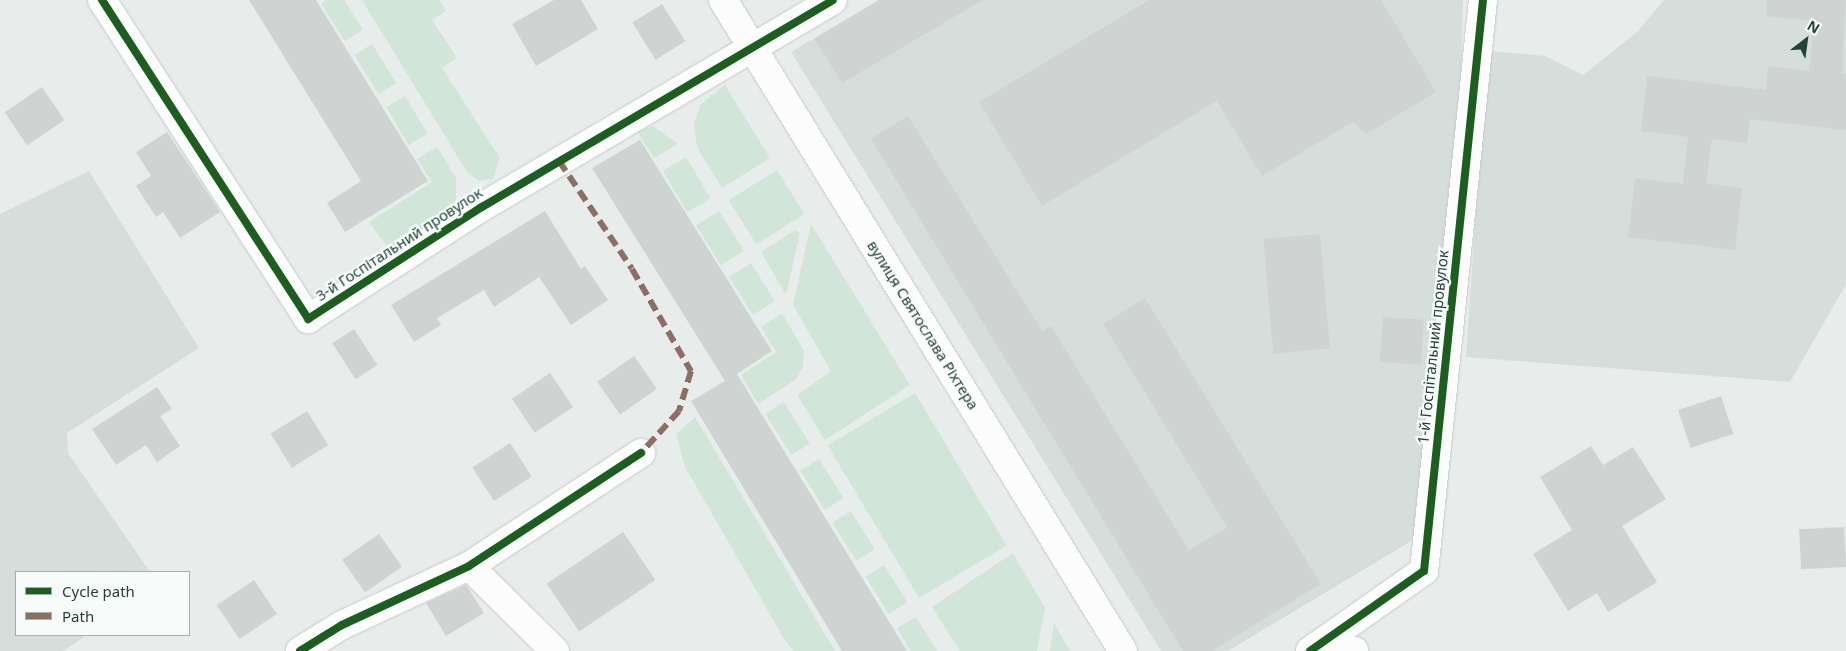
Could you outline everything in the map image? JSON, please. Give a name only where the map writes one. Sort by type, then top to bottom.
[{"type":"street","name":"3-й Госпітальний провулок","points":[[102,0],[308,319],[482,207],[751,45],[832,0]]},
{"type":"street","name":"вулиця Святослава Ріхтера","points":[[723,0],[1123,651]]},
{"type":"street","name":"1-й Госпітальний провулок","points":[[1316,647],[1424,571],[1483,0]]},
{"type":"street","points":[[300,651],[342,625],[469,566],[641,453]]},
{"type":"street","points":[[469,566],[555,651]]},
{"type":"street","points":[[1316,647],[1354,651]]},
{"type":"shaded area","points":[[879,0],[1463,0],[1458,204],[1417,534],[1408,543],[1228,651],[1161,651],[791,52]]},
{"type":"shaded area","points":[[1664,0],[1846,0],[1846,284],[1790,382],[1466,357],[1481,137],[1481,50],[1545,56],[1583,75],[1638,31]]},
{"type":"shaded area","points":[[89,171],[199,348],[67,433],[68,453],[149,571],[15,571],[15,636],[86,636],[63,651],[0,651],[0,214]]},
{"type":"green space","points":[[326,0],[344,0],[363,30],[345,41],[321,4]]},
{"type":"green space","points":[[362,0],[439,0],[446,11],[432,20],[457,58],[442,68],[500,158],[493,179],[479,181],[467,172]]},
{"type":"green space","points":[[372,44],[396,83],[379,94],[354,55]]},
{"type":"green space","points":[[725,85],[770,158],[722,188],[697,147],[694,123],[701,104]]},
{"type":"green space","points":[[405,96],[428,134],[409,145],[386,107]]},
{"type":"green space","points":[[653,126],[678,144],[654,158],[637,131]]},
{"type":"green space","points":[[437,147],[456,178],[456,203],[453,210],[391,252],[369,222],[432,182],[417,159]]},
{"type":"green space","points":[[686,157],[711,198],[688,212],[663,171]]},
{"type":"green space","points":[[777,170],[805,214],[756,244],[729,200]]},
{"type":"green space","points":[[719,211],[744,251],[721,265],[696,225]]},
{"type":"green space","points":[[811,224],[910,385],[825,440],[797,395],[831,371],[793,305]]},
{"type":"green space","points":[[795,230],[800,233],[786,295],[761,252]]},
{"type":"green space","points":[[751,263],[775,301],[753,315],[729,277]]},
{"type":"green space","points":[[782,313],[804,351],[803,367],[795,380],[758,404],[741,375],[776,352],[761,327]]},
{"type":"green space","points":[[915,393],[1007,546],[919,598],[828,446]]},
{"type":"green space","points":[[784,402],[810,444],[791,455],[765,414]]},
{"type":"green space","points":[[695,417],[835,651],[793,651],[783,637],[685,467],[676,434]]},
{"type":"green space","points":[[819,459],[843,498],[825,510],[800,471]]},
{"type":"green space","points":[[851,511],[875,549],[856,561],[832,523]]},
{"type":"green space","points":[[1013,553],[1045,608],[1037,651],[960,651],[932,607]]},
{"type":"green space","points":[[884,565],[907,602],[889,614],[865,577]]},
{"type":"green space","points":[[916,617],[937,651],[911,651],[897,628]]},
{"type":"green space","points":[[1054,623],[1070,651],[1050,651]]},
{"type":"building","points":[[249,0],[316,0],[428,181],[345,232],[327,203],[361,181]]},
{"type":"building","points":[[554,0],[581,0],[598,29],[536,66],[512,24]]},
{"type":"building","points":[[879,0],[983,0],[842,83],[814,39]]},
{"type":"building","points":[[1149,0],[1381,0],[1436,92],[1366,134],[1353,122],[1262,176],[1217,101],[1042,206],[979,102]]},
{"type":"building","points":[[1767,0],[1846,0],[1842,74],[1846,74],[1846,130],[1750,119],[1747,143],[1712,139],[1706,183],[1742,188],[1735,250],[1628,237],[1635,178],[1683,184],[1688,137],[1641,131],[1647,76],[1766,90],[1768,66],[1809,71],[1814,21],[1766,16]]},
{"type":"building","points":[[662,4],[685,41],[656,60],[632,23]]},
{"type":"building","points":[[42,87],[64,120],[27,145],[5,112]]},
{"type":"building","points":[[908,116],[1042,331],[1051,326],[1189,550],[1227,527],[1103,324],[1145,298],[1321,584],[1212,651],[1183,651],[871,139]]},
{"type":"building","points":[[167,132],[220,212],[180,238],[163,212],[156,217],[136,186],[151,176],[136,152]]},
{"type":"building","points":[[640,140],[772,351],[737,374],[907,651],[842,651],[691,401],[725,381],[592,168]]},
{"type":"building","points":[[545,211],[581,269],[585,266],[608,300],[571,325],[539,277],[494,307],[484,290],[437,318],[441,325],[414,342],[391,305]]},
{"type":"building","points":[[1320,234],[1330,349],[1273,354],[1263,239]]},
{"type":"building","points":[[1383,317],[1424,320],[1421,365],[1380,362]]},
{"type":"building","points":[[354,329],[377,365],[356,379],[332,343]]},
{"type":"building","points":[[634,356],[657,389],[620,415],[597,382]]},
{"type":"building","points":[[550,373],[573,407],[535,433],[512,399]]},
{"type":"building","points":[[157,387],[172,409],[160,416],[180,446],[157,462],[146,445],[116,465],[92,429]]},
{"type":"building","points":[[1721,396],[1733,434],[1691,448],[1678,410]]},
{"type":"building","points":[[307,411],[328,445],[292,468],[271,434]]},
{"type":"building","points":[[510,443],[532,477],[494,501],[472,468]]},
{"type":"building","points":[[1591,446],[1603,465],[1633,447],[1666,499],[1622,526],[1657,582],[1608,612],[1597,593],[1568,611],[1533,554],[1572,530],[1540,477]]},
{"type":"building","points":[[1844,527],[1846,567],[1801,569],[1799,529]]},
{"type":"building","points":[[623,532],[655,580],[579,632],[547,583]]},
{"type":"building","points":[[379,534],[402,567],[365,593],[342,560]]},
{"type":"building","points":[[254,580],[277,614],[240,639],[217,605]]},
{"type":"building","points":[[466,585],[484,613],[446,636],[426,603]]},
{"type":"marked path","points":[[559,161],[632,269],[691,371],[679,411],[641,453]]},
{"type":"cycle path","points":[[102,0],[308,319],[482,207],[833,0]]},
{"type":"cycle path","points":[[1310,651],[1424,571],[1483,0]]},
{"type":"cycle path","points":[[300,651],[342,625],[469,566],[641,453]]}]
